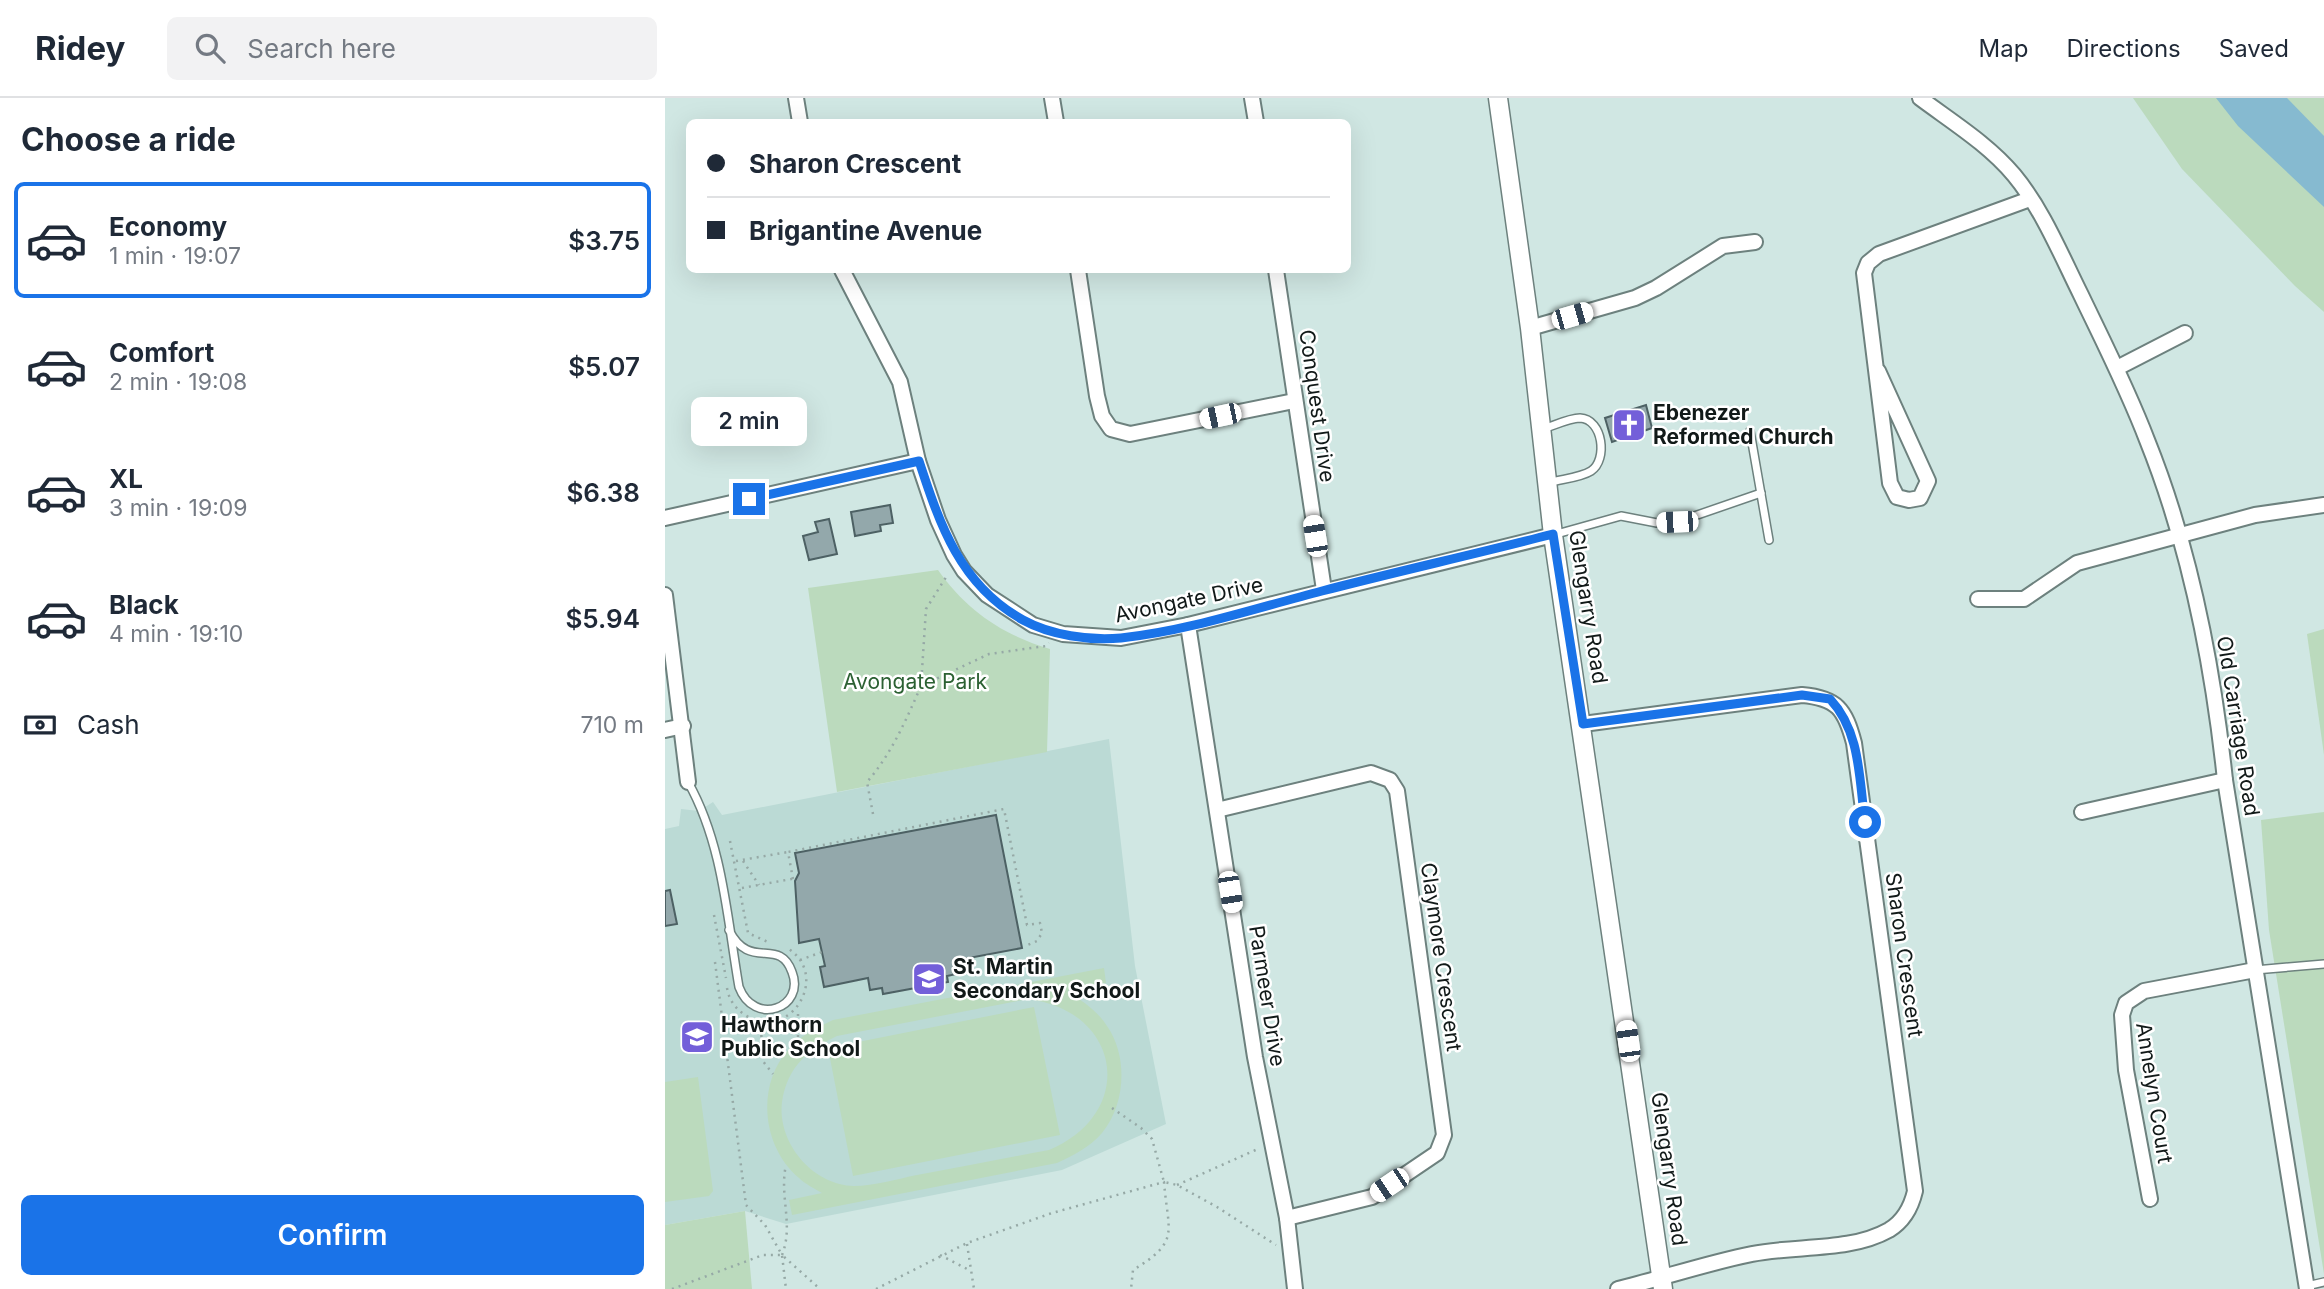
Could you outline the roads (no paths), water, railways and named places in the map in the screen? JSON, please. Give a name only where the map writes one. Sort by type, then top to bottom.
[{"type":"street","points":[[796,98],[800,119]]},
{"type":"street","points":[[1052,98],[1056,119]]},
{"type":"street","points":[[1252,98],[1256,119]]},
{"type":"street","name":"Glengarry Road","points":[[1498,98],[1530,328],[1553,534],[1583,724],[1663,1284]]},
{"type":"street","name":"Old Carriage Road","points":[[1920,98],[1991,152],[2015,176],[2030,199],[2117,368],[2148,442],[2177,535],[2217,703],[2225,780],[2306,1287]]},
{"type":"street","points":[[1878,371],[1928,481],[1920,498],[1909,500],[1897,496],[1890,483],[1864,273],[1868,263],[1879,254],[2030,199]]},
{"type":"street","points":[[1530,328],[1635,298],[1723,246],[1755,242]]},
{"type":"street","name":"Avongate Drive","points":[[844,273],[900,382],[919,461],[938,520],[961,565],[988,595],[1021,619],[1058,633],[1121,638],[1188,625],[1553,534]]},
{"type":"street","points":[[1078,273],[1097,396],[1102,416],[1111,429],[1131,434],[1294,401]]},
{"type":"street","name":"Conquest Drive","points":[[1276,273],[1324,590]]},
{"type":"street","points":[[2117,368],[2185,333]]},
{"type":"street","points":[[665,518],[919,461]]},
{"type":"street","points":[[1978,599],[2024,599],[2077,564],[2255,515],[2324,505]]},
{"type":"street","points":[[665,596],[688,782]]},
{"type":"street","name":"Parmeer Drive","points":[[1188,625],[1271,1144],[1287,1218],[1295,1289]]},
{"type":"street","name":"Sharon Crescent","points":[[1583,724],[1802,695],[1830,699],[1849,726],[1854,743],[1915,1191],[1912,1205],[1903,1219],[1889,1230],[1865,1240],[1756,1253],[1688,1269],[1663,1284]]},
{"type":"street","points":[[665,730],[683,726]]},
{"type":"street","name":"Claymore Crescent","points":[[1217,810],[1371,773],[1390,780],[1397,791],[1444,1135],[1437,1153],[1372,1197],[1287,1218]]},
{"type":"street","points":[[2082,812],[2225,780]]},
{"type":"street","name":"Annelyn Court","points":[[2150,1199],[2126,1070],[2122,1015],[2126,1003],[2144,991],[2255,970]]},
{"type":"street","points":[[1618,1289],[1663,1284]]},
{"type":"lane","points":[[1541,429],[1581,418],[1592,424],[1601,439],[1599,459],[1591,471],[1547,483]]},
{"type":"lane","points":[[1751,431],[1769,540]]},
{"type":"lane","points":[[1553,534],[1621,516],[1657,523],[1677,522],[1761,493]]},
{"type":"lane","points":[[688,782],[704,810],[714,844],[729,930],[742,996],[755,1007],[764,1010],[781,1006],[793,993],[795,985],[790,967],[777,955],[745,951],[735,942],[729,930]]},
{"type":"lane","points":[[2255,970],[2324,964]]},
{"type":"lane","points":[[2306,1287],[2324,1282]]},
{"type":"water","points":[[2216,98],[2287,98],[2324,136],[2324,207],[2238,126]]},
{"type":"place","name":"Ebenezer Reformed Church","points":[[1629,425]]},
{"type":"place","name":"St. Martin Secondary School","points":[[929,979]]},
{"type":"place","name":"Hawthorn Public School","points":[[697,1037]]},
{"type":"park label","name":"Avongate Park","points":[[915,682]]}]
